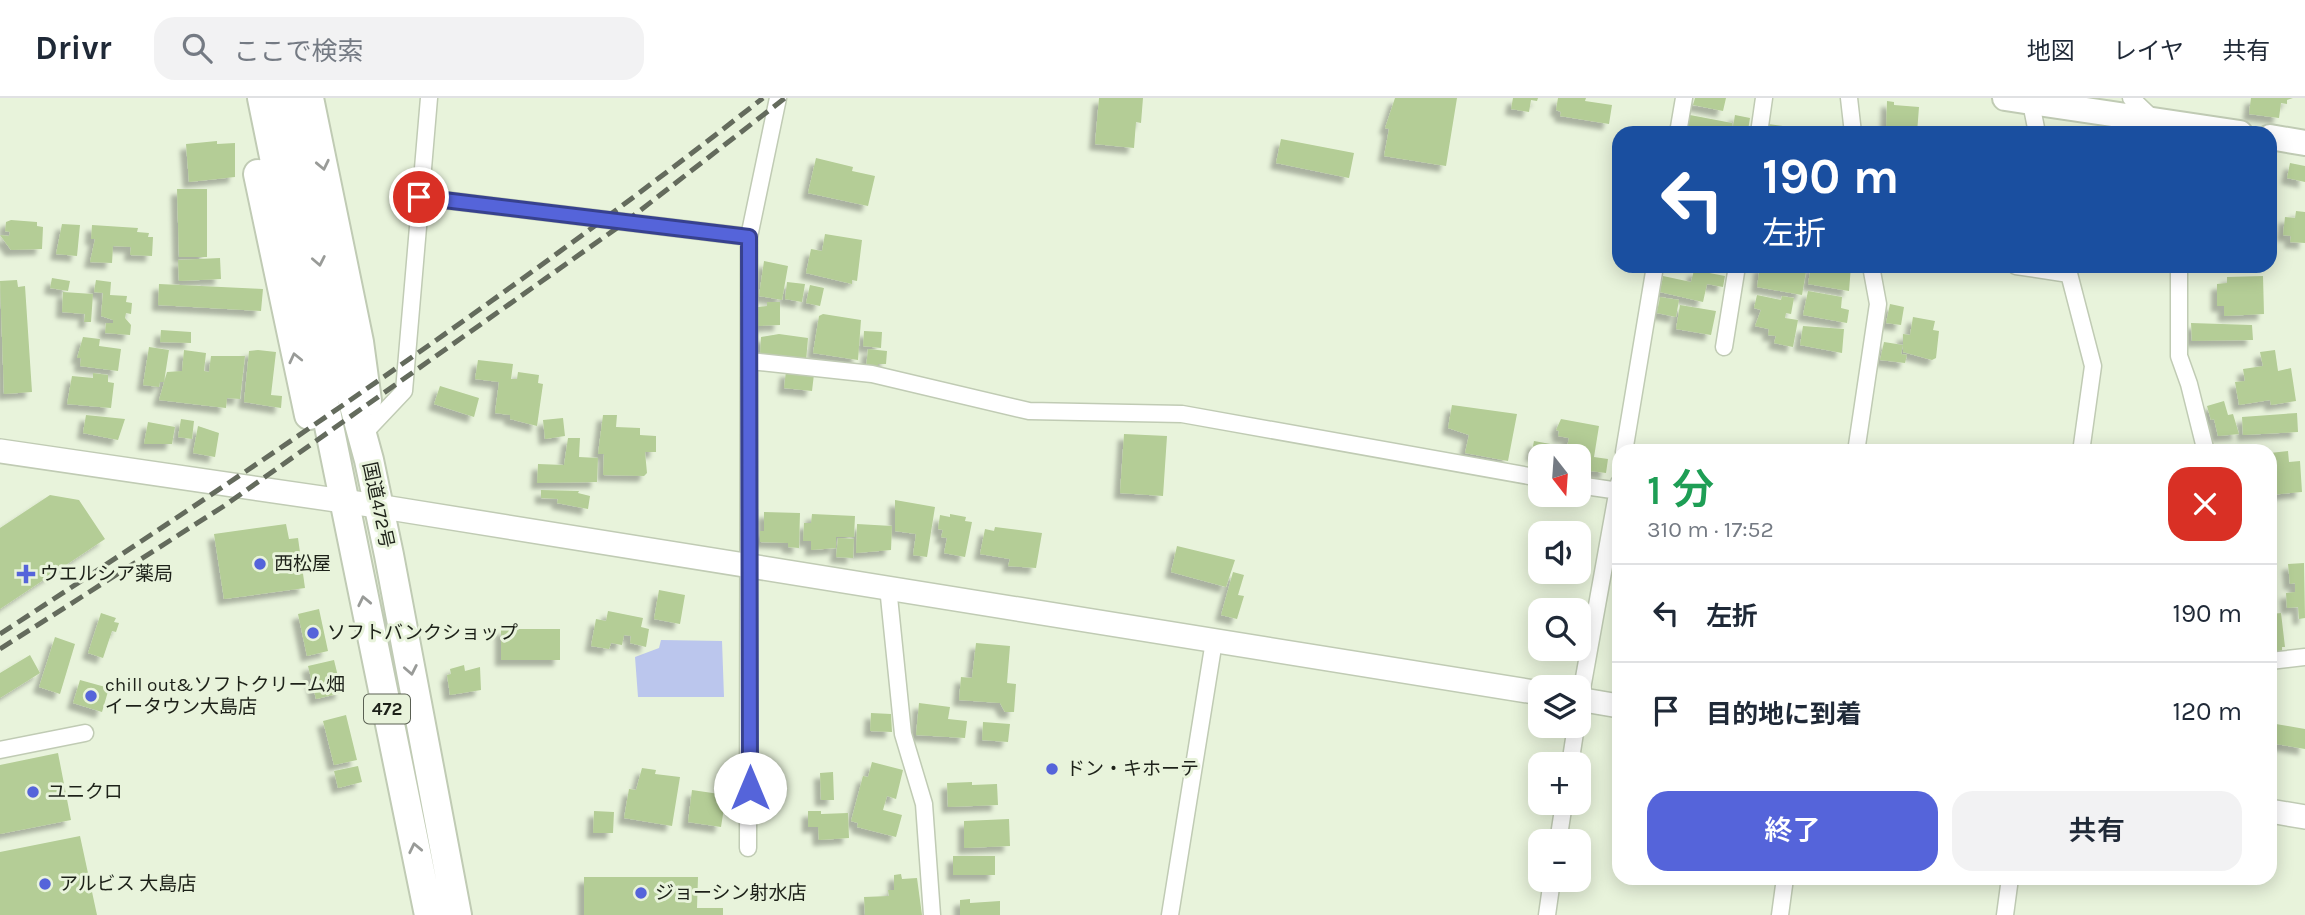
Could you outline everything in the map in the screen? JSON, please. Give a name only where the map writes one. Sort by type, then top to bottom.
[{"type":"highway","points":[[243,98],[284,306],[314,437],[316,444],[340,471]]},
{"type":"highway","name":"国道472号","points":[[261,98],[340,471],[344,503],[429,915]]},
{"type":"highway","name":"国道472号","points":[[286,98],[335,336],[369,460],[457,915]]},
{"type":"highway","points":[[309,98],[359,342],[369,428],[369,460]]},
{"type":"main road","points":[[2005,98],[2030,100],[2152,126]]},
{"type":"main road","points":[[2277,138],[2305,143]]},
{"type":"street","points":[[369,428],[404,391],[429,98]]},
{"type":"street","points":[[748,848],[749,237],[778,98]]},
{"type":"street","points":[[1679,126],[1684,98]]},
{"type":"street","points":[[1760,126],[1764,98]]},
{"type":"street","points":[[1849,98],[1852,126]]},
{"type":"street","points":[[2131,98],[2156,126]]},
{"type":"street","points":[[2030,100],[2036,126]]},
{"type":"street","points":[[419,197],[749,237]]},
{"type":"street","points":[[1625,444],[1654,273]]},
{"type":"street","points":[[1724,347],[1736,273]]},
{"type":"street","points":[[1857,444],[1878,304],[1872,273]]},
{"type":"street","points":[[2069,273],[2093,366],[2082,444]]},
{"type":"street","points":[[2179,273],[2179,356],[2204,444]]},
{"type":"street","points":[[750,361],[872,374],[1029,411],[1182,414],[1528,476]]},
{"type":"street","points":[[0,452],[377,506],[1528,691]]},
{"type":"street","points":[[1591,486],[1612,488]]},
{"type":"street","points":[[1584,675],[1612,521]]},
{"type":"street","points":[[888,587],[903,734],[924,804],[932,915]]},
{"type":"street","points":[[1170,915],[1214,641]]},
{"type":"street","points":[[2277,660],[2305,657]]},
{"type":"street","points":[[1591,704],[1612,705]]},
{"type":"street","points":[[0,750],[85,733]]},
{"type":"street","points":[[2277,812],[2305,817]]},
{"type":"street","points":[[1780,915],[1784,885]]},
{"type":"street","points":[[2005,915],[2009,885]]},
{"type":"street","points":[[1547,915],[1550,892]]},
{"type":"shaded area","points":[[661,640],[722,641],[724,697],[638,697],[635,657],[659,648]]},
{"type":"building","points":[[1099,98],[1143,98],[1141,123],[1136,122],[1134,148],[1095,144]]},
{"type":"building","points":[[1395,98],[1457,98],[1446,166],[1384,156],[1389,129],[1385,128]]},
{"type":"building","points":[[1513,98],[1538,98],[1537,101],[1531,100],[1529,112],[1511,109]]},
{"type":"building","points":[[1558,98],[1586,98],[1585,101],[1612,105],[1609,124],[1560,116],[1561,112],[1556,110]]},
{"type":"building","points":[[1695,98],[1726,98],[1723,111],[1693,105]]},
{"type":"building","points":[[2251,98],[2293,98],[2287,100],[2287,104],[2281,103],[2279,118],[2249,114]]},
{"type":"building","points":[[1887,101],[1894,102],[1894,105],[1919,107],[1918,126],[1886,126]]},
{"type":"building","points":[[1690,115],[1732,123],[1732,126],[1688,126]]},
{"type":"building","points":[[1735,115],[1750,118],[1749,126],[1733,126]]},
{"type":"building","points":[[1281,139],[1354,153],[1349,178],[1276,163]]},
{"type":"building","points":[[217,141],[217,144],[235,143],[235,177],[189,182],[186,144]]},
{"type":"building","points":[[816,158],[853,167],[852,171],[875,176],[868,206],[808,193]]},
{"type":"building","points":[[2290,163],[2305,166],[2305,182],[2287,178]]},
{"type":"building","points":[[177,189],[207,189],[207,257],[179,257]]},
{"type":"building","points":[[2296,211],[2305,212],[2305,243],[2290,242],[2291,236],[2283,235],[2285,217],[2295,218]]},
{"type":"building","points":[[6,222],[37,222],[37,226],[43,227],[42,249],[11,250],[0,235],[9,236],[10,232],[5,231]]},
{"type":"building","points":[[62,224],[80,225],[77,256],[56,254]]},
{"type":"building","points":[[92,225],[138,228],[137,232],[149,233],[148,237],[153,237],[152,256],[130,255],[131,247],[113,246],[112,263],[90,262],[95,239],[91,239]]},
{"type":"building","points":[[825,234],[862,240],[857,281],[852,280],[852,284],[806,273],[811,249],[822,251]]},
{"type":"building","points":[[220,258],[221,279],[179,281],[178,260]]},
{"type":"building","points":[[764,261],[788,266],[782,300],[759,296]]},
{"type":"building","points":[[1693,273],[1725,276],[1723,287],[1707,284],[1703,302],[1660,292],[1663,276],[1691,282]]},
{"type":"building","points":[[1759,273],[1806,273],[1802,295],[1757,287]]},
{"type":"building","points":[[1810,273],[1850,273],[1849,291],[1808,284]]},
{"type":"building","points":[[2263,276],[2264,314],[2224,316],[2224,306],[2217,306],[2217,284],[2227,283],[2227,277]]},
{"type":"building","points":[[52,278],[70,281],[68,291],[50,288]]},
{"type":"building","points":[[17,280],[18,287],[25,286],[32,392],[4,394],[0,281]]},
{"type":"building","points":[[96,280],[111,282],[110,295],[127,296],[126,302],[132,303],[131,314],[126,313],[125,318],[131,325],[130,335],[105,333],[106,323],[113,323],[113,320],[101,316],[103,293],[94,292]]},
{"type":"building","points":[[787,282],[805,284],[802,302],[785,299]]},
{"type":"building","points":[[159,284],[263,289],[261,311],[158,305]]},
{"type":"building","points":[[810,285],[824,288],[820,306],[806,303]]},
{"type":"building","points":[[1808,291],[1842,297],[1841,308],[1849,310],[1847,323],[1803,315]]},
{"type":"building","points":[[63,292],[93,294],[91,322],[84,322],[85,314],[62,312]]},
{"type":"building","points":[[1757,295],[1781,300],[1782,296],[1794,298],[1791,314],[1786,313],[1785,318],[1798,320],[1793,347],[1774,343],[1776,336],[1768,335],[1769,329],[1755,326],[1761,310],[1754,308]]},
{"type":"building","points":[[1660,297],[1679,300],[1676,317],[1657,313]]},
{"type":"building","points":[[767,302],[780,302],[780,325],[758,326],[758,307],[767,306]]},
{"type":"building","points":[[1890,304],[1904,307],[1901,325],[1886,323]]},
{"type":"building","points":[[1680,305],[1716,311],[1711,335],[1676,329]]},
{"type":"building","points":[[823,314],[861,320],[858,360],[813,353],[819,316]]},
{"type":"building","points":[[1913,317],[1935,321],[1933,330],[1939,331],[1936,358],[1932,360],[1903,352],[1903,334],[1910,335]]},
{"type":"building","points":[[2191,323],[2252,325],[2253,340],[2192,341]]},
{"type":"building","points":[[1803,326],[1844,329],[1842,353],[1800,345]]},
{"type":"building","points":[[161,330],[191,332],[191,343],[160,342]]},
{"type":"building","points":[[864,331],[882,332],[881,348],[863,346]]},
{"type":"building","points":[[779,334],[808,338],[806,361],[760,357],[761,337]]},
{"type":"building","points":[[83,337],[100,339],[99,346],[121,349],[118,371],[80,366],[81,358],[77,358]]},
{"type":"building","points":[[1884,342],[1903,345],[1901,354],[1907,355],[1905,363],[1880,360]]},
{"type":"building","points":[[149,347],[169,350],[164,382],[160,382],[159,387],[143,385]]},
{"type":"building","points":[[868,349],[887,351],[886,364],[878,364],[878,369],[866,368]]},
{"type":"building","points":[[184,350],[206,353],[204,371],[209,372],[211,356],[245,356],[240,399],[227,398],[226,408],[159,400],[167,372],[182,371]]},
{"type":"building","points":[[2275,350],[2278,371],[2291,368],[2296,401],[2271,405],[2270,400],[2239,405],[2235,382],[2245,381],[2243,369],[2263,366],[2260,352]]},
{"type":"building","points":[[249,351],[276,352],[271,395],[282,396],[281,408],[244,402]]},
{"type":"building","points":[[478,360],[513,364],[511,379],[517,379],[518,372],[539,375],[538,383],[543,384],[537,426],[510,419],[510,415],[495,413],[499,382],[475,379]]},
{"type":"building","points":[[786,371],[814,374],[812,391],[784,388]]},
{"type":"building","points":[[93,373],[108,375],[108,382],[114,383],[111,408],[67,404],[72,376],[93,378]]},
{"type":"building","points":[[440,386],[479,398],[474,417],[434,404]]},
{"type":"building","points":[[2224,401],[2228,415],[2233,414],[2239,434],[2218,436],[2207,406]]},
{"type":"building","points":[[1452,405],[1517,414],[1508,461],[1465,453],[1469,435],[1448,428]]},
{"type":"building","points":[[2297,413],[2298,432],[2243,435],[2242,417]]},
{"type":"building","points":[[86,415],[125,419],[118,440],[83,433]]},
{"type":"building","points":[[603,415],[617,415],[616,427],[640,428],[640,435],[656,436],[656,452],[645,452],[647,473],[644,476],[603,475],[604,454],[598,454]]},
{"type":"building","points":[[563,418],[565,436],[545,439],[543,420]]},
{"type":"building","points":[[181,419],[194,421],[192,439],[178,437]]},
{"type":"building","points":[[1561,419],[1599,426],[1594,457],[1608,459],[1606,473],[1591,471],[1591,444],[1568,444],[1569,438],[1558,436],[1559,431],[1556,430]]},
{"type":"building","points":[[148,422],[175,427],[172,444],[144,444]]},
{"type":"building","points":[[198,426],[219,433],[215,457],[193,453]]},
{"type":"building","points":[[1124,434],[1167,436],[1163,496],[1120,493]]},
{"type":"building","points":[[568,438],[580,438],[579,457],[598,458],[597,482],[537,483],[538,464],[564,465]]},
{"type":"building","points":[[2288,451],[2289,462],[2300,461],[2302,492],[2277,494],[2277,452]]},
{"type":"building","points":[[541,490],[579,491],[578,493],[590,496],[588,509],[557,503],[558,499],[541,498]]},
{"type":"building","name":"ウエルシア薬局","points":[[50,495],[79,500],[105,539],[0,609],[0,528]]},
{"type":"building","points":[[895,500],[935,507],[927,557],[913,555],[916,534],[895,531]]},
{"type":"building","points":[[764,512],[800,513],[799,548],[788,547],[788,543],[760,542],[760,531],[764,531]]},
{"type":"building","points":[[812,514],[855,516],[854,537],[836,537],[836,548],[811,550],[811,541],[803,541],[804,523],[811,523]]},
{"type":"building","points":[[950,514],[966,517],[965,521],[972,522],[965,557],[944,553],[947,538],[941,537],[943,530],[938,529],[940,515],[950,517]]},
{"type":"building","name":"西松屋","points":[[286,524],[289,539],[298,538],[305,588],[224,599],[214,534]]},
{"type":"building","points":[[857,524],[892,526],[891,550],[856,553]]},
{"type":"building","points":[[995,527],[1042,533],[1036,568],[1008,566],[1010,559],[980,554],[985,529],[994,531]]},
{"type":"building","points":[[838,538],[854,539],[853,558],[836,557]]},
{"type":"building","points":[[1177,546],[1235,560],[1226,587],[1171,572]]},
{"type":"building","points":[[2304,563],[2305,618],[2299,619],[2298,607],[2287,608],[2286,593],[2295,592],[2295,583],[2290,584],[2288,564]]},
{"type":"building","points":[[1233,572],[1244,575],[1238,595],[1244,596],[1237,619],[1221,615]]},
{"type":"building","points":[[659,590],[685,595],[680,624],[654,619]]},
{"type":"building","name":"ソフトバンクショップ","points":[[319,609],[328,651],[307,656],[298,614]]},
{"type":"building","points":[[608,611],[643,618],[641,627],[649,629],[646,647],[630,643],[631,636],[624,635],[622,645],[611,643],[609,649],[591,646],[596,619],[606,621]]},
{"type":"building","points":[[101,613],[116,618],[114,622],[119,623],[116,632],[112,631],[103,658],[88,653]]},
{"type":"building","points":[[2277,613],[2281,613],[2285,647],[2282,647],[2282,652],[2277,652]]},
{"type":"building","points":[[501,629],[560,629],[560,660],[501,660]]},
{"type":"building","points":[[55,637],[75,644],[60,694],[39,687]]},
{"type":"building","points":[[976,643],[1010,646],[1007,683],[1016,684],[1014,712],[1005,712],[1000,703],[959,700],[961,677],[972,678]]},
{"type":"building","points":[[30,655],[40,673],[0,698],[0,673]]},
{"type":"building","points":[[334,660],[342,693],[316,699],[308,666]]},
{"type":"building","points":[[464,665],[465,671],[480,667],[481,690],[450,695],[447,675],[451,674],[450,669]]},
{"type":"building","name":"chill out&ソフトクリーム畑 イータウン大島店","points":[[80,680],[109,688],[102,712],[73,703]]},
{"type":"building","points":[[919,703],[950,707],[948,719],[967,721],[965,738],[916,735]]},
{"type":"building","points":[[871,713],[891,714],[892,732],[870,731]]},
{"type":"building","points":[[346,715],[357,760],[334,765],[323,721]]},
{"type":"building","points":[[983,722],[1010,724],[1008,742],[982,740]]},
{"type":"building","points":[[2277,724],[2305,729],[2305,749],[2277,744]]},
{"type":"building","name":"ユニクロ","points":[[58,753],[71,820],[0,834],[0,765]]},
{"type":"building","points":[[872,762],[903,770],[896,799],[887,796],[883,810],[902,815],[896,837],[857,827],[858,823],[851,821],[863,776],[868,777]]},
{"type":"building","points":[[358,766],[362,782],[338,788],[334,771]]},
{"type":"building","points":[[642,768],[656,770],[655,774],[680,777],[672,826],[624,818],[629,789],[636,790]]},
{"type":"building","points":[[833,772],[834,800],[821,800],[820,773]]},
{"type":"building","points":[[972,782],[972,785],[997,784],[998,805],[948,807],[947,783]]},
{"type":"building","points":[[692,790],[726,795],[721,827],[688,822]]},
{"type":"building","points":[[594,811],[614,812],[613,833],[593,833]]},
{"type":"building","points":[[808,811],[821,811],[821,814],[848,813],[849,838],[819,840],[818,827],[808,827]]},
{"type":"building","points":[[1009,819],[1010,846],[964,848],[964,821]]},
{"type":"building","name":"アルビス 大島店","points":[[80,836],[97,915],[0,915],[0,852]]},
{"type":"building","points":[[953,856],[995,856],[995,875],[953,875]]},
{"type":"building","points":[[901,874],[902,879],[917,878],[922,915],[865,915],[864,897],[889,896],[888,890],[894,890],[894,875]]},
{"type":"building","name":"ジョーシン射水店","points":[[584,877],[698,877],[697,908],[723,908],[723,915],[584,915]]},
{"type":"building","points":[[970,899],[970,903],[1000,901],[1000,915],[960,915],[960,900]]},
{"type":"railway","points":[[0,634],[195,506],[388,374],[577,239],[763,98]]},
{"type":"railway","points":[[0,649],[224,506],[624,223],[785,98]]},
{"type":"place","name":"西松屋","points":[[260,564]]},
{"type":"place","name":"ウエルシア薬局","points":[[26,574]]},
{"type":"place","name":"ソフトバンクショップ","points":[[313,633]]},
{"type":"place","name":"chill out&ソフトクリーム畑 イータウン大島店","points":[[91,696]]},
{"type":"place","name":"ドン・キホーテ","points":[[1052,769]]},
{"type":"place","name":"ユニクロ","points":[[33,792]]},
{"type":"place","name":"アルビス 大島店","points":[[45,884]]},
{"type":"place","name":"ジョーシン射水店","points":[[641,893]]},
{"type":"route","points":[[419,197],[749,237],[750,788]]}]
